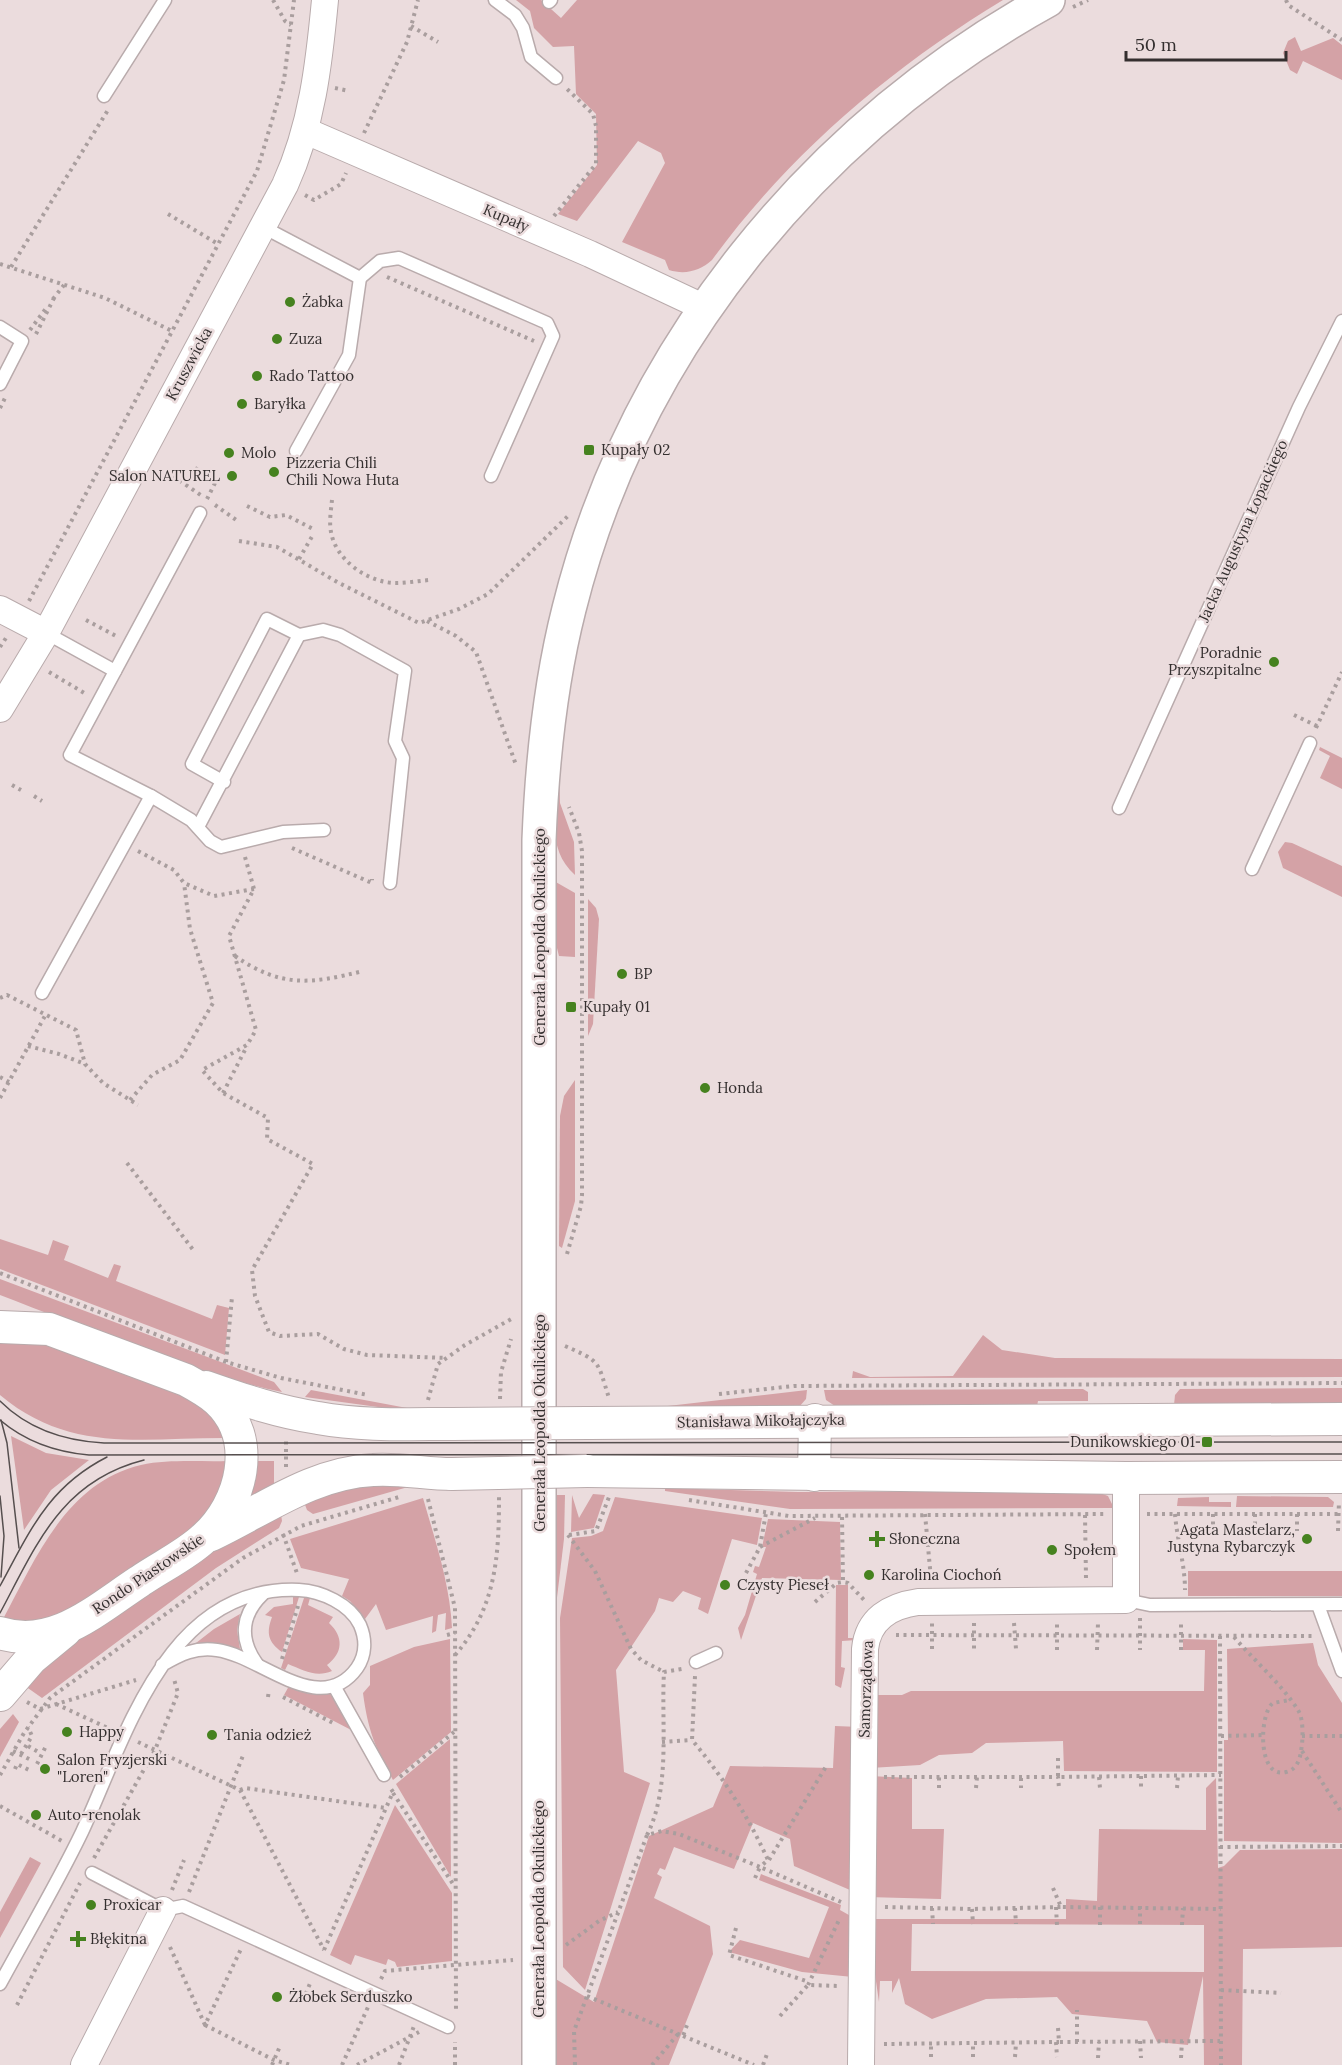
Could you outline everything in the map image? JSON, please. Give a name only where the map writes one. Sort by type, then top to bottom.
[{"type":"main road","name":"Generała Leopolda Okulickiego","points":[[539,2065],[541,1003],[538,921],[540,816],[545,757],[556,668],[565,628],[594,527],[634,432],[705,308],[791,199],[849,141],[941,66],[1048,0]]},
{"type":"street","name":"Kruszwicka","points":[[0,710],[46,633],[285,185],[306,131],[317,76],[325,0]]},
{"type":"street","name":"Kupały","points":[[306,131],[590,254],[705,308]]},
{"type":"street","points":[[9,613],[46,633]]},
{"type":"street","points":[[0,1304],[49,1329]]},
{"type":"street","name":"Rondo Piastowskie","points":[[0,1327],[49,1329],[186,1380],[205,1391],[226,1411],[236,1429],[242,1455],[238,1488],[205,1538],[68,1629],[28,1638],[0,1633]]},
{"type":"street","name":"Stanisława Mikołajczyka","points":[[186,1380],[273,1409],[318,1418],[377,1423],[1342,1419]]},
{"type":"street","points":[[814,1475],[815,1420]]},
{"type":"street","points":[[205,1538],[288,1494],[340,1474],[395,1470],[452,1474],[587,1471],[1126,1478],[1342,1477]]},
{"type":"street","points":[[883,1627],[898,1606],[932,1601],[1126,1600],[1126,1478]]},
{"type":"street","name":"Samorządowa","points":[[867,2055],[861,1988],[866,1650],[870,1631],[883,1627]]},
{"type":"street","points":[[0,1695],[43,1648],[68,1629]]},
{"type":"street","points":[[84,2065],[168,1908]]},
{"type":"lane","points":[[107,102],[165,0]]},
{"type":"lane","points":[[495,0],[515,15],[523,28],[531,57],[556,78]]},
{"type":"lane","points":[[263,226],[360,278]]},
{"type":"lane","points":[[296,451],[349,355],[360,278],[380,261],[399,258],[547,323],[553,336],[491,476]]},
{"type":"lane","name":"Jacka Augustyna Łopackiego","points":[[1119,808],[1299,407],[1342,321]]},
{"type":"lane","points":[[0,327],[22,341],[0,384]]},
{"type":"lane","points":[[200,513],[70,754],[151,796],[191,820],[210,841],[221,847],[283,832],[324,830]]},
{"type":"lane","points":[[224,782],[192,764],[267,619],[299,635],[323,630],[340,635],[405,671],[395,741],[403,758],[390,883]]},
{"type":"lane","points":[[46,633],[115,671]]},
{"type":"lane","points":[[198,827],[224,782],[299,635]]},
{"type":"lane","points":[[1252,869],[1310,742]]},
{"type":"lane","points":[[42,993],[151,796]]},
{"type":"lane","points":[[0,1984],[80,1835],[146,1690],[164,1670],[181,1654],[202,1649],[233,1654],[306,1687],[334,1686],[354,1672],[362,1656],[364,1638],[354,1615],[337,1602],[316,1593],[292,1590],[264,1594],[234,1603],[198,1626],[176,1645],[164,1670]]},
{"type":"lane","points":[[258,1665],[248,1648],[244,1631],[251,1607],[264,1594]]},
{"type":"lane","points":[[1126,1600],[1150,1605],[1342,1604]]},
{"type":"lane","points":[[1318,1605],[1342,1671]]},
{"type":"lane","points":[[696,1662],[716,1653]]},
{"type":"lane","points":[[334,1686],[386,1780]]},
{"type":"lane","points":[[87,1875],[168,1908],[247,1935],[375,1992],[418,2014],[449,2025]]},
{"type":"path","points":[[273,0],[285,21],[291,25]]},
{"type":"path","points":[[0,647],[9,613],[172,331],[257,171],[284,80],[294,0]]},
{"type":"path","points":[[360,142],[407,42],[418,0]]},
{"type":"path","points":[[1286,0],[1288,5],[1342,40]]},
{"type":"path","points":[[411,26],[438,42]]},
{"type":"path","points":[[554,217],[596,164],[596,126],[593,114],[556,78]]},
{"type":"path","points":[[11,267],[107,102]]},
{"type":"path","points":[[297,191],[314,200],[341,184],[351,164]]},
{"type":"path","points":[[168,214],[218,244]]},
{"type":"path","points":[[0,264],[105,298],[172,331]]},
{"type":"path","points":[[384,275],[549,347]]},
{"type":"path","points":[[22,341],[64,285]]},
{"type":"path","points":[[195,468],[201,472]]},
{"type":"path","points":[[167,472],[188,486]]},
{"type":"path","points":[[332,500],[333,539],[342,556],[350,564],[380,580],[395,583],[429,580]]},
{"type":"path","points":[[247,506],[270,517],[286,515],[314,532],[298,560]]},
{"type":"path","points":[[239,541],[277,547],[419,623],[488,594],[575,512]]},
{"type":"path","points":[[86,620],[111,634]]},
{"type":"path","points":[[426,621],[456,636],[476,652],[519,773]]},
{"type":"path","points":[[1310,742],[1342,672]]},
{"type":"path","points":[[55,676],[78,689]]},
{"type":"path","points":[[1294,715],[1317,726]]},
{"type":"path","points":[[12,785],[21,790]]},
{"type":"path","points":[[34,796],[42,801]]},
{"type":"path","points":[[566,1258],[582,1195],[582,850],[579,833],[567,801]]},
{"type":"path","points":[[223,1093],[256,1030],[229,936],[254,889],[240,843]]},
{"type":"path","points":[[125,844],[174,870],[184,883],[214,896],[254,889]]},
{"type":"path","points":[[289,847],[372,883],[373,873]]},
{"type":"path","points":[[130,1100],[152,1075],[180,1060],[213,1004],[190,929],[184,883]]},
{"type":"path","points":[[234,956],[260,972],[296,982],[324,980],[363,971]]},
{"type":"path","points":[[0,1098],[54,999],[42,993]]},
{"type":"path","points":[[0,998],[7,995],[76,1030],[85,1064]]},
{"type":"path","points":[[247,1045],[202,1070],[223,1093],[268,1118],[267,1139],[313,1164],[252,1270],[255,1296],[269,1332],[280,1335],[318,1334],[344,1349],[367,1355],[447,1358]]},
{"type":"path","points":[[28,1046],[59,1053],[85,1064],[103,1083],[138,1105]]},
{"type":"path","points":[[0,1077],[9,1082]]},
{"type":"path","points":[[128,1163],[194,1251]]},
{"type":"path","points":[[0,1273],[226,1362],[281,1378],[374,1396]]},
{"type":"path","points":[[226,1362],[232,1297]]},
{"type":"path","points":[[426,1406],[438,1364],[519,1314]]},
{"type":"path","points":[[559,1344],[593,1358],[597,1363],[610,1401]]},
{"type":"path","points":[[714,1395],[794,1386],[1342,1383]]},
{"type":"path","points":[[286,1440],[286,1459]]},
{"type":"path","points":[[425,1490],[455,1608],[457,1965],[449,2025],[454,2065]]},
{"type":"path","points":[[0,1775],[40,1709],[73,1680],[243,1557],[283,1534],[319,1520],[404,1496]]},
{"type":"path","points":[[610,1496],[596,1532],[568,1535],[595,1571],[631,1648],[641,1660],[664,1672],[696,1662],[692,1740],[712,1764],[752,1823],[768,1860],[760,1867],[755,1878]]},
{"type":"path","points":[[683,1499],[766,1513],[842,1517],[925,1514],[1105,1515]]},
{"type":"path","points":[[746,1574],[760,1547],[766,1513]]},
{"type":"path","points":[[925,1514],[932,1601]]},
{"type":"path","points":[[1139,1514],[1340,1514],[1338,1532]]},
{"type":"path","points":[[1175,1514],[1177,1537],[1185,1566],[1185,1598]]},
{"type":"path","points":[[1213,1514],[1213,1532]]},
{"type":"path","points":[[1255,1532],[1256,1514]]},
{"type":"path","points":[[1296,1514],[1297,1532]]},
{"type":"path","points":[[1084,1515],[1086,1581]]},
{"type":"path","points":[[760,1547],[817,1516]]},
{"type":"path","points":[[842,1517],[843,1582]]},
{"type":"path","points":[[283,1534],[295,1566]]},
{"type":"path","points":[[815,1602],[837,1583],[848,1583],[883,1627],[902,1634],[1098,1637],[1140,1635],[1315,1636]]},
{"type":"path","points":[[280,1668],[301,1597]]},
{"type":"path","points":[[1140,1623],[1140,1650]]},
{"type":"path","points":[[974,1626],[974,1649]]},
{"type":"path","points":[[1057,1626],[1057,1650]]},
{"type":"path","points":[[1097,1650],[1098,1626]]},
{"type":"path","points":[[1181,1626],[1181,1650]]},
{"type":"path","points":[[1015,1627],[1016,1649]]},
{"type":"path","points":[[447,1635],[455,1633]]},
{"type":"path","points":[[932,1635],[932,1649]]},
{"type":"path","points":[[1220,1636],[1221,2065]]},
{"type":"path","points":[[1234,1636],[1290,1700],[1300,1712],[1302,1750],[1294,1768],[1283,1773],[1273,1770],[1264,1756],[1264,1714],[1273,1703],[1290,1700]]},
{"type":"path","points":[[40,1709],[164,1670],[178,1693],[155,1750],[93,1859]]},
{"type":"path","points":[[575,2065],[574,2031],[656,1810],[662,1774],[664,1672]]},
{"type":"path","points":[[268,1697],[274,1681]]},
{"type":"path","points":[[269,1690],[363,1738]]},
{"type":"path","points":[[56,1704],[118,1733]]},
{"type":"path","points":[[21,1754],[28,1746],[32,1736],[28,1727]]},
{"type":"path","points":[[455,1732],[386,1780],[455,1887]]},
{"type":"path","points":[[1221,1736],[1264,1735]]},
{"type":"path","points":[[1302,1736],[1342,1736]]},
{"type":"path","points":[[131,1739],[240,1790],[324,1950]]},
{"type":"path","points":[[662,1742],[692,1740]]},
{"type":"path","points":[[28,1746],[40,1753]]},
{"type":"path","points":[[14,1751],[35,1762],[45,1746]]},
{"type":"path","points":[[1302,1750],[1342,1813]]},
{"type":"path","points":[[168,1908],[231,1786],[244,1753]]},
{"type":"path","points":[[1058,1758],[1059,1788]]},
{"type":"path","points":[[15,1768],[17,1764],[31,1771]]},
{"type":"path","points":[[769,1860],[827,1765]]},
{"type":"path","points":[[881,1771],[880,1778],[1221,1775]]},
{"type":"path","points":[[1141,1776],[1141,1788]]},
{"type":"path","points":[[1178,1776],[1178,1788]]},
{"type":"path","points":[[1099,1777],[1100,1788]]},
{"type":"path","points":[[939,1778],[939,1788]]},
{"type":"path","points":[[976,1778],[976,1788]]},
{"type":"path","points":[[1021,1778],[1021,1788]]},
{"type":"path","points":[[240,1790],[245,1788],[386,1808]]},
{"type":"path","points":[[303,2001],[393,1792]]},
{"type":"path","points":[[0,1806],[65,1843]]},
{"type":"path","points":[[647,1835],[662,1831],[679,1834],[836,1898],[846,1905]]},
{"type":"path","points":[[1220,1847],[1342,1846]]},
{"type":"path","points":[[184,1860],[168,1908],[205,2025],[273,2063],[291,2065]]},
{"type":"path","points":[[17,2005],[87,1875]]},
{"type":"path","points":[[1053,1888],[1058,1907],[1058,1925]]},
{"type":"path","points":[[875,1907],[972,1909],[1140,1906],[1221,1909]]},
{"type":"path","points":[[1140,1906],[1140,1925]]},
{"type":"path","points":[[1100,1907],[1100,1925]]},
{"type":"path","points":[[932,1908],[933,1924]]},
{"type":"path","points":[[1015,1908],[1016,1924]]},
{"type":"path","points":[[1182,1925],[1183,1908]]},
{"type":"path","points":[[972,1909],[973,1924]]},
{"type":"path","points":[[560,1947],[618,1912]]},
{"type":"path","points":[[780,2016],[808,1983],[841,1915]]},
{"type":"path","points":[[736,1928],[729,1955],[808,1983],[861,1988]]},
{"type":"path","points":[[205,2025],[247,1935]]},
{"type":"path","points":[[375,1992],[385,1971],[522,1959]]},
{"type":"path","points":[[1221,1990],[1281,1993]]},
{"type":"path","points":[[587,1996],[754,2065]]},
{"type":"path","points":[[342,2065],[369,2006]]},
{"type":"path","points":[[1077,2010],[1077,2042]]},
{"type":"path","points":[[399,2065],[418,2014]]},
{"type":"path","points":[[357,2065],[410,2037],[449,2025]]},
{"type":"path","points":[[652,2065],[681,2035],[687,2025]]},
{"type":"path","points":[[1057,2057],[1058,2028]]},
{"type":"path","points":[[867,2055],[931,2044],[1220,2040]]},
{"type":"path","points":[[1140,2041],[1141,2058]]},
{"type":"path","points":[[1181,2058],[1182,2041]]},
{"type":"path","points":[[1098,2058],[1099,2042]]},
{"type":"path","points":[[973,2043],[973,2057]]},
{"type":"path","points":[[1016,2043],[1016,2057]]},
{"type":"path","points":[[931,2044],[931,2057]]},
{"type":"path","points":[[273,2063],[280,2046]]},
{"type":"path","points":[[763,2065],[767,2054]]},
{"type":"shaded area","points":[[516,0],[541,0],[561,18],[577,0],[1003,0],[921,54],[845,115],[775,184],[712,260],[697,269],[681,272],[669,270],[665,260],[622,242],[665,163],[661,153],[638,141],[577,221],[558,214],[597,165],[596,114],[576,94],[574,46],[553,47],[534,28],[530,11]]},
{"type":"shaded area","points":[[1295,37],[1301,51],[1333,38],[1342,45],[1342,80],[1303,61],[1297,74],[1290,70],[1283,53],[1288,41]]},
{"type":"shaded area","points":[[1320,747],[1342,758],[1342,789],[1320,778],[1330,756],[1319,750]]},
{"type":"shaded area","points":[[559,772],[560,803],[574,842],[575,875],[559,853],[556,840],[555,814]]},
{"type":"shaded area","points":[[1285,842],[1342,866],[1342,897],[1283,868],[1278,852]]},
{"type":"shaded area","points":[[554,881],[575,893],[575,957],[559,956],[552,928]]},
{"type":"shaded area","points":[[588,899],[596,908],[599,919],[593,1024],[588,1036]]},
{"type":"shaded area","points":[[575,1080],[575,1201],[562,1248],[559,1246],[560,1116],[564,1096]]},
{"type":"shaded area","points":[[0,1239],[48,1255],[53,1240],[69,1246],[64,1260],[108,1278],[114,1264],[121,1266],[116,1281],[212,1319],[217,1305],[229,1308],[225,1355],[0,1269]]},
{"type":"shaded area","points":[[0,1279],[274,1382],[282,1392],[174,1361],[0,1295]]},
{"type":"shaded area","points":[[983,1335],[1002,1350],[1055,1358],[1342,1359],[1342,1377],[852,1378],[853,1371],[870,1377],[953,1376]]},
{"type":"shaded area","points":[[28,1337],[185,1393],[214,1418],[224,1438],[134,1440],[106,1438],[79,1434],[52,1426],[26,1414],[0,1395],[0,1340]]},
{"type":"shaded area","points":[[1342,1388],[1342,1405],[1174,1405],[1175,1395],[1180,1389]]},
{"type":"shaded area","points":[[1083,1389],[1088,1392],[1088,1401],[1038,1401],[1037,1406],[835,1406],[826,1400],[824,1390]]},
{"type":"shaded area","points":[[311,1390],[407,1408],[407,1411],[305,1397]]},
{"type":"shaded area","points":[[807,1390],[806,1399],[799,1407],[659,1407]]},
{"type":"shaded area","points":[[11,1436],[46,1453],[89,1460],[51,1490],[24,1530]]},
{"type":"shaded area","points":[[173,1461],[228,1461],[226,1485],[203,1523],[73,1611],[34,1624],[3,1619],[41,1548],[73,1506],[92,1488],[115,1474],[141,1465]]},
{"type":"shaded area","points":[[256,1461],[274,1461],[274,1486],[249,1497]]},
{"type":"shaded area","points":[[394,1478],[408,1487],[313,1514],[307,1510],[302,1497]]},
{"type":"shaded area","points":[[665,1488],[798,1492],[1094,1491],[1108,1496],[1114,1508],[790,1509],[665,1491]]},
{"type":"shaded area","points":[[593,1494],[605,1495],[594,1528],[571,1532],[572,1495],[579,1518]]},
{"type":"shaded area","points":[[556,1495],[565,1495],[564,1539],[556,1606]]},
{"type":"shaded area","points":[[1237,1496],[1328,1497],[1334,1502],[1333,1507],[1236,1507]]},
{"type":"shaded area","points":[[615,1497],[762,1518],[757,1545],[732,1539],[708,1614],[698,1609],[701,1598],[683,1591],[673,1602],[659,1598],[655,1611],[616,1670],[624,1772],[650,1783],[585,1990],[563,1967],[560,1618],[572,1538],[591,1536],[603,1531]]},
{"type":"shaded area","points":[[1209,1497],[1209,1502],[1231,1502],[1231,1507],[1177,1506],[1178,1498]]},
{"type":"shaded area","points":[[423,1498],[445,1579],[452,1628],[445,1630],[446,1613],[438,1615],[436,1631],[432,1633],[433,1616],[386,1630],[376,1604],[365,1619],[350,1601],[342,1596],[349,1579],[301,1568],[290,1539]]},
{"type":"shaded area","points":[[280,1507],[282,1521],[279,1528],[216,1568],[42,1698],[25,1686],[75,1642]]},
{"type":"shaded area","points":[[768,1519],[840,1522],[841,1580],[762,1578],[741,1640],[738,1628],[745,1615],[757,1574],[753,1572],[755,1566],[759,1567],[766,1547],[762,1547]]},
{"type":"shaded area","points":[[1188,1571],[1342,1571],[1342,1596],[1188,1596]]},
{"type":"shaded area","points":[[836,1585],[848,1585],[848,1638],[857,1638],[857,1640],[842,1641],[841,1667],[845,1668],[841,1688],[835,1685]]},
{"type":"shaded area","points":[[293,1597],[299,1597],[282,1652],[271,1641],[269,1628],[272,1617],[265,1615],[274,1607],[293,1604]]},
{"type":"shaded area","points":[[304,1598],[310,1598],[308,1605],[333,1617],[329,1623],[337,1634],[340,1645],[336,1655],[327,1665],[332,1671],[320,1674],[304,1671],[288,1664],[285,1670],[281,1668]]},
{"type":"shaded area","points":[[240,1614],[237,1630],[240,1649],[216,1643],[196,1643],[214,1629]]},
{"type":"shaded area","points":[[450,1639],[451,1732],[393,1780],[377,1748],[367,1718],[363,1693],[370,1685],[370,1666],[414,1647]]},
{"type":"shaded area","points":[[1183,1639],[1217,1640],[1217,1772],[1064,1771],[1063,1741],[986,1743],[972,1753],[939,1755],[920,1765],[870,1768],[870,1695],[902,1695],[911,1691],[1204,1691],[1205,1650],[1183,1650]]},
{"type":"shaded area","points":[[1313,1643],[1318,1665],[1342,1703],[1342,1843],[1224,1841],[1224,1740],[1228,1740],[1227,1649]]},
{"type":"shaded area","points":[[289,1686],[309,1694],[332,1694],[355,1732],[284,1695]]},
{"type":"shaded area","points":[[13,1714],[19,1722],[0,1757],[0,1729]]},
{"type":"shaded area","points":[[835,1726],[860,1727],[857,1893],[794,1866],[790,1839],[753,1823],[734,1869],[674,1847],[665,1870],[660,1868],[657,1874],[662,1877],[654,1898],[710,1926],[713,1954],[669,2065],[554,2065],[554,1978],[594,2002],[649,1836],[713,1807],[730,1766],[833,1768]]},
{"type":"shaded area","points":[[450,1739],[451,1877],[396,1784]]},
{"type":"shaded area","points":[[869,1776],[912,1778],[912,1829],[944,1829],[941,1899],[867,1897]]},
{"type":"shaded area","points":[[1216,1778],[1218,1868],[1224,1866],[1240,1850],[1342,1849],[1342,1947],[1243,1949],[1242,2065],[1204,2065],[1203,1976],[1188,2045],[1157,2042],[1147,2021],[1072,2014],[1057,1997],[986,1999],[932,2019],[905,2004],[899,1978],[892,1993],[892,1981],[880,1981],[879,2002],[867,1919],[1066,1919],[1066,1899],[1097,1901],[1099,1829],[1206,1830],[1206,1788]],"holes":[[[912,1924],[1204,1925],[1204,1972],[911,1971]]]},
{"type":"shaded area","points":[[395,1805],[452,1893],[452,1961],[397,1967],[395,1962],[388,1959],[386,1965],[355,1955],[351,1965],[330,1955]]},
{"type":"shaded area","points":[[30,1857],[41,1863],[0,1938],[0,1912]]},
{"type":"shaded area","points":[[761,1874],[841,1905],[840,1910],[856,1919],[853,1977],[802,1972],[729,1952],[740,1940],[809,1958],[829,1907],[759,1880]]},
{"type":"tram line","points":[[0,1401],[23,1419],[48,1432],[75,1440],[104,1443],[1342,1442]]},
{"type":"tram line","points":[[0,1420],[20,1434],[42,1445],[89,1455],[1342,1454]]},
{"type":"tram line","points":[[1,1420],[7,1443],[19,1548]]},
{"type":"tram line","points":[[0,1586],[31,1529],[55,1496],[87,1469],[107,1457]]},
{"type":"tram line","points":[[0,1613],[40,1540],[72,1499],[92,1483],[116,1470],[144,1460]]},
{"type":"tram line","points":[[0,1496],[4,1536],[1,1577]]},
{"type":"place","name":"Żabka","points":[[290,302]]},
{"type":"place","name":"Zuza","points":[[277,339]]},
{"type":"place","name":"Rado Tattoo","points":[[257,376]]},
{"type":"place","name":"Baryłka","points":[[242,404]]},
{"type":"place","name":"Kupały 02","points":[[589,450]]},
{"type":"place","name":"Molo","points":[[229,453]]},
{"type":"place","name":"Pizzeria Chili Chili Nowa Huta","points":[[274,472]]},
{"type":"place","name":"Salon NATUREL","points":[[232,476]]},
{"type":"place","name":"Poradnie Przyszpitalne","points":[[1274,662]]},
{"type":"place","name":"BP","points":[[622,974]]},
{"type":"place","name":"Kupały 01","points":[[571,1007]]},
{"type":"place","name":"Honda","points":[[705,1088]]},
{"type":"place","name":"Dunikowskiego 01","points":[[1207,1442]]},
{"type":"place","name":"Słoneczna","points":[[877,1539]]},
{"type":"place","name":"Agata Mastelarz, Justyna Rybarczyk","points":[[1307,1539]]},
{"type":"place","name":"Społem","points":[[1052,1550]]},
{"type":"place","name":"Karolina Ciochoń","points":[[869,1575]]},
{"type":"place","name":"Czysty Pieseł","points":[[725,1585]]},
{"type":"place","name":"Happy","points":[[67,1732]]},
{"type":"place","name":"Tania odzież","points":[[212,1735]]},
{"type":"place","name":"Salon Fryzjerski \"Loren\"","points":[[45,1769]]},
{"type":"place","name":"Auto-renolak","points":[[36,1815]]},
{"type":"place","name":"Proxicar","points":[[91,1905]]},
{"type":"place","name":"Błękitna","points":[[78,1939]]},
{"type":"place","name":"Żłobek Serduszko","points":[[277,1997]]}]
